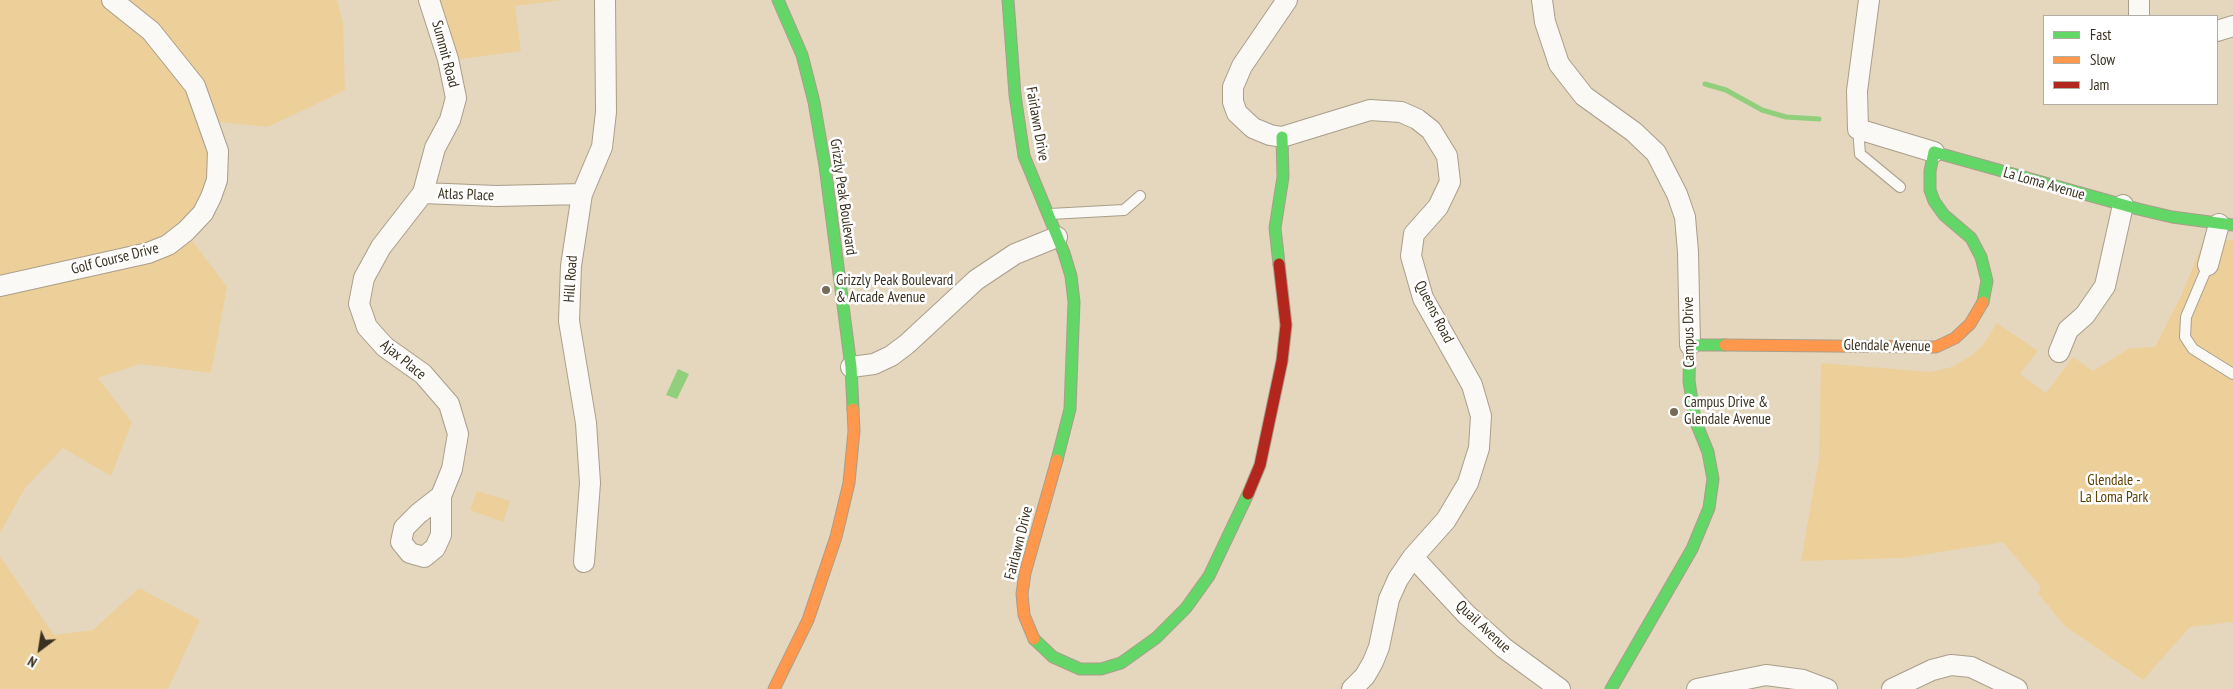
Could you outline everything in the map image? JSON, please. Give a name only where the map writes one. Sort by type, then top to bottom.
[{"type":"street","name":"Golf Course Drive","points":[[0,286],[148,253],[168,245],[186,232],[198,219],[211,197],[217,180],[218,151],[195,86],[151,31],[112,0]]},
{"type":"street","name":"Summit Road","points":[[423,193],[435,148],[450,120],[456,98],[448,59],[429,0]]},
{"type":"street","name":"Hill Road","points":[[584,562],[589,474],[586,423],[569,321],[570,266],[582,194],[602,147],[606,112],[605,0]]},
{"type":"street","name":"Grizzly Peak Boulevard","points":[[774,689],[816,597],[836,537],[849,483],[854,431],[851,367],[825,166],[814,102],[802,55],[778,0]]},
{"type":"street","name":"Fairlawn Drive","points":[[1008,0],[1015,95],[1024,156],[1071,276],[1074,302],[1070,409],[1063,442],[1024,573],[1022,594],[1024,615],[1034,639],[1053,657],[1080,668],[1101,669],[1121,663],[1156,638],[1186,608],[1209,576],[1230,535],[1260,465],[1282,361],[1286,325],[1283,283],[1275,228],[1282,177],[1282,137]]},
{"type":"street","name":"Queens Road","points":[[1287,0],[1242,66],[1233,87],[1233,102],[1237,113],[1253,128],[1270,135],[1282,137],[1307,131],[1370,110],[1400,112],[1417,119],[1431,130],[1447,156],[1450,182],[1438,207],[1414,234],[1411,256],[1423,298],[1472,385],[1478,400],[1481,433],[1479,448],[1468,483],[1446,520],[1413,557],[1398,579],[1389,598],[1379,646],[1373,662],[1365,676],[1352,689]]},
{"type":"street","name":"Campus Drive","points":[[1542,0],[1545,22],[1560,64],[1584,96],[1634,132],[1656,153],[1677,194],[1685,217],[1688,252],[1689,382],[1695,420],[1708,452],[1713,479],[1709,508],[1692,548],[1611,689]]},
{"type":"street","points":[[1858,129],[1857,91],[1869,0]]},
{"type":"street","points":[[2139,0],[2139,15]]},
{"type":"street","points":[[2218,31],[2233,26]]},
{"type":"street","name":"La Loma Avenue","points":[[1858,129],[2123,205],[2172,217],[2226,224]]},
{"type":"street","name":"Glendale Avenue","points":[[1690,345],[1848,345],[1918,348],[1936,347],[1955,338],[1970,324],[1983,305],[1987,281],[1981,258],[1971,238],[1944,215],[1934,201],[1930,190],[1930,171],[1934,152]]},
{"type":"street","name":"Atlas Place","points":[[364,278],[381,247],[423,193],[496,196],[582,194]]},
{"type":"street","points":[[2059,352],[2068,330],[2085,315],[2105,286],[2123,205]]},
{"type":"street","points":[[2208,265],[2226,224]]},
{"type":"street","points":[[851,367],[874,364],[891,356],[976,280],[1015,254],[1057,237]]},
{"type":"street","name":"Ajax Place","points":[[364,278],[360,304],[367,327],[385,347],[423,374],[449,404],[458,434],[452,469],[442,496]]},
{"type":"street","name":"Quail Avenue","points":[[1413,557],[1466,614],[1504,648],[1560,689]]},
{"type":"street","points":[[1892,689],[1932,670],[1952,665],[1971,666],[2017,689]]},
{"type":"street","points":[[1697,689],[1766,675],[1804,680],[1827,689]]},
{"type":"lane","points":[[1858,129],[1860,154],[1900,187]]},
{"type":"lane","points":[[1047,214],[1124,210],[1140,196]]},
{"type":"lane","points":[[2208,265],[2186,317],[2186,337],[2193,349],[2233,374]]},
{"type":"green space","points":[[0,0],[337,0],[343,23],[345,90],[268,127],[210,121],[217,180],[186,232],[227,287],[211,373],[140,364],[98,378],[132,422],[111,476],[63,448],[25,488],[0,533]]},
{"type":"green space","points":[[436,0],[562,0],[515,6],[521,51],[455,60]]},
{"type":"green space","name":"Glendale - La Loma Park","points":[[2204,240],[2233,240],[2233,622],[2190,627],[2143,680],[2064,625],[2038,593],[2041,587],[2003,542],[1904,558],[1801,561],[1819,458],[1821,363],[1930,372],[1952,367],[1972,355],[1983,345],[1997,323],[2038,351],[2020,374],[2046,393],[2073,357],[2093,371],[2130,348],[2155,347],[2181,296]]},
{"type":"green space","points":[[477,491],[510,501],[503,522],[470,510]]},
{"type":"green space","points":[[0,556],[54,635],[93,630],[139,588],[200,620],[168,689],[0,689]]},
{"type":"shaded area","points":[[678,369],[689,374],[677,399],[666,395]]},
{"type":"waterway","points":[[1705,84],[1726,90],[1762,110],[1786,117],[1819,119]]},
{"type":"traffic: fast","points":[[778,0],[802,55],[814,102],[825,166],[851,367],[853,409]]},
{"type":"traffic: fast","points":[[1008,0],[1015,95],[1024,156],[1064,253],[1071,276],[1074,302],[1070,409],[1057,460]]},
{"type":"traffic: fast","points":[[1279,264],[1275,228],[1283,177],[1282,137]]},
{"type":"traffic: fast","points":[[1983,302],[1987,281],[1981,257],[1971,238],[1944,215],[1934,201],[1930,190],[1930,171],[1934,152],[2138,209],[2172,217],[2233,225]]},
{"type":"traffic: fast","points":[[1611,689],[1692,549],[1709,508],[1713,479],[1708,452],[1695,420],[1689,381],[1690,345],[1725,345]]},
{"type":"traffic: fast","points":[[1034,639],[1053,657],[1080,669],[1101,669],[1121,663],[1156,638],[1186,608],[1209,576],[1248,494]]},
{"type":"traffic: slow","points":[[1725,345],[1936,347],[1955,338],[1970,324],[1983,302]]},
{"type":"traffic: slow","points":[[774,689],[808,620],[836,537],[849,483],[854,431],[853,409]]},
{"type":"traffic: slow","points":[[1034,639],[1024,615],[1022,594],[1025,573],[1057,460]]},
{"type":"traffic: jam","points":[[1248,494],[1260,465],[1282,361],[1286,325],[1279,264]]},
{"type":"place","name":"Grizzly Peak Boulevard & Arcade Avenue","points":[[826,290]]},
{"type":"place","name":"Campus Drive & Glendale Avenue","points":[[1674,412]]}]
